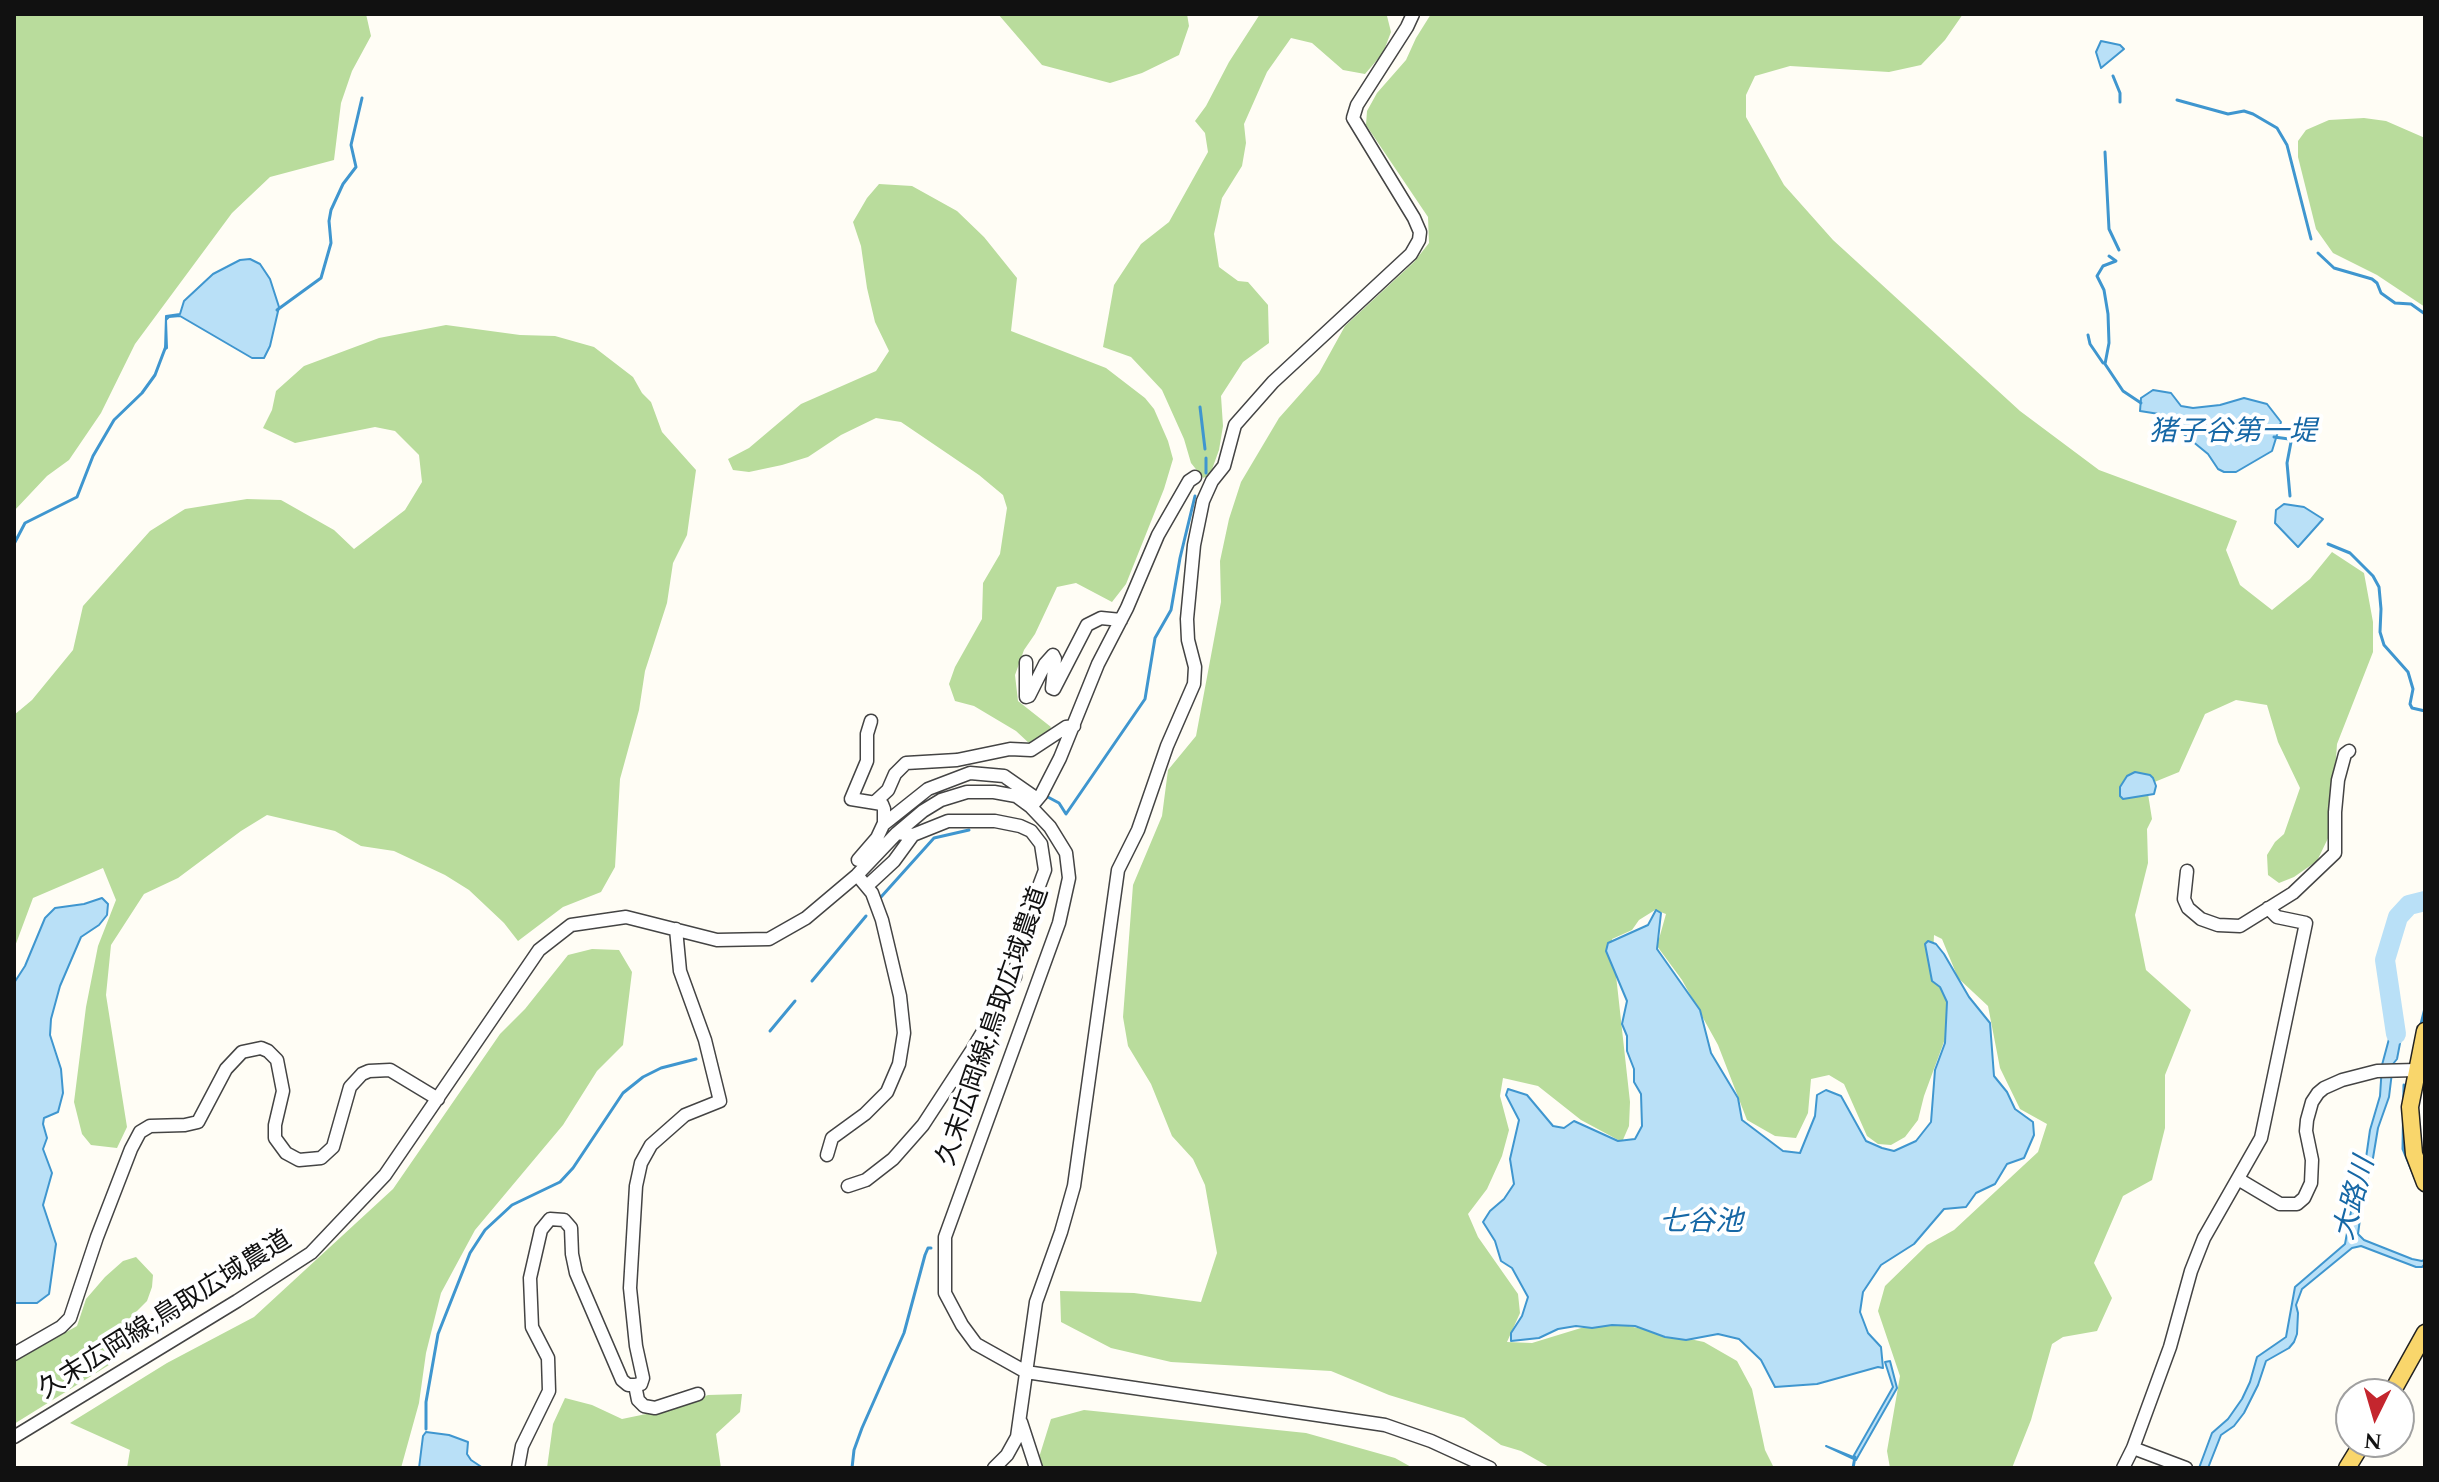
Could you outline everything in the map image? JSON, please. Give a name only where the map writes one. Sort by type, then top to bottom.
[{"type":"main road","points":[[2425,1031],[2410,1107],[2414,1154],[2425,1183]]},
{"type":"main road","points":[[2400,1378],[2425,1333]]},
{"type":"street","points":[[994,1468],[1014,1445],[1036,1302],[1061,1232],[1077,1166],[1118,870],[1138,830],[1167,746],[1194,684],[1195,667],[1188,640],[1187,619],[1194,545],[1203,501],[1212,481],[1224,466],[1235,425],[1273,382],[1416,247],[1420,232],[1418,224],[1353,118],[1357,105],[1413,14]]},
{"type":"street","points":[[858,860],[877,838],[884,824],[928,789],[949,778],[970,773],[1004,776],[1034,803],[1060,758],[1098,664],[1158,535],[1189,481],[1195,477]]},
{"type":"street","points":[[1026,662],[1026,697],[1053,655],[1054,689],[1087,625],[1101,618],[1121,620]]},
{"type":"street","points":[[871,721],[867,734],[867,761],[851,799],[875,802],[884,809],[884,824]]},
{"type":"street","points":[[875,802],[888,790],[895,774],[906,763],[957,760],[982,756],[995,750],[1031,750],[1066,727],[1074,726]]},
{"type":"street","points":[[2187,871],[2184,899],[2188,908],[2201,919],[2218,925],[2240,926],[2293,893],[2335,853],[2338,780],[2345,754],[2349,751]]},
{"type":"street","name":"久末広岡線;鳥取広域農道","points":[[14,1437],[311,1253],[385,1175],[539,950],[571,925],[626,917],[717,940],[769,939],[806,918],[857,875],[897,833],[941,800],[967,792],[994,792],[1034,803],[1066,853],[1069,878],[1059,923],[945,1237],[945,1293],[962,1325],[976,1344],[1026,1372],[1385,1425],[1431,1441],[1490,1468]]},
{"type":"street","points":[[848,1186],[866,1180],[893,1159],[923,1125],[972,1050],[1015,977],[1020,937],[1045,870],[1041,844],[1031,831],[1020,826],[995,821],[948,821],[913,835],[897,833]]},
{"type":"street","points":[[867,886],[894,861],[913,835]]},
{"type":"street","points":[[827,1155],[832,1138],[865,1114],[887,1092],[899,1064],[904,1033],[890,946],[872,893],[857,875]]},
{"type":"street","points":[[2123,1468],[2170,1347],[2191,1271],[2204,1238],[2261,1138],[2306,929],[2304,921],[2277,917],[2268,908]]},
{"type":"street","points":[[518,1468],[522,1446],[549,1391],[548,1358],[532,1327],[530,1278],[541,1230],[550,1219],[564,1220],[571,1228],[576,1273],[622,1380],[628,1385],[635,1385],[641,1384],[643,1378],[630,1288],[636,1186],[641,1163],[651,1145],[685,1115],[720,1101],[705,1040],[680,971],[676,929]]},
{"type":"street","points":[[14,1354],[61,1327],[70,1318],[97,1237],[137,1136],[150,1126],[198,1122],[230,1062],[242,1052],[261,1048],[277,1060],[283,1091],[275,1138],[286,1153],[299,1160],[321,1158],[333,1147],[350,1087],[362,1074],[390,1070],[438,1099]]},
{"type":"street","points":[[2238,1179],[2280,1204],[2297,1204],[2304,1198],[2311,1183],[2312,1160],[2306,1131],[2312,1102],[2318,1093],[2342,1080],[2377,1071],[2418,1073]]},
{"type":"street","points":[[635,1385],[638,1400],[644,1406],[655,1408],[698,1394]]},
{"type":"street","points":[[1020,1419],[1036,1468]]},
{"type":"street","points":[[2133,1448],[2186,1468]]},
{"type":"green space","points":[[14,14],[366,14],[371,36],[352,71],[341,103],[334,160],[270,177],[232,213],[135,344],[101,413],[69,460],[47,476],[14,511]]},
{"type":"green space","points":[[998,14],[1187,14],[1189,26],[1179,55],[1142,73],[1110,83],[1042,65]]},
{"type":"green space","points":[[1260,14],[1382,14],[1387,16],[1391,32],[1383,53],[1365,74],[1343,70],[1312,43],[1291,38],[1267,72],[1244,124],[1246,143],[1242,166],[1222,198],[1214,234],[1219,267],[1238,281],[1248,282],[1268,305],[1269,343],[1243,362],[1221,396],[1223,426],[1219,450],[1210,475],[1203,478],[1191,463],[1162,390],[1131,357],[1103,347],[1114,285],[1141,244],[1169,222],[1208,152],[1205,133],[1195,121]]},
{"type":"green space","points":[[1431,14],[1963,14],[1945,40],[1921,65],[1889,72],[1790,66],[1755,76],[1746,95],[1746,117],[1784,185],[1833,240],[2020,411],[2099,470],[2237,521],[2226,550],[2240,585],[2272,610],[2310,579],[2332,552],[2364,573],[2373,622],[2373,652],[2337,744],[2331,832],[2317,861],[2279,883],[2268,875],[2267,855],[2284,834],[2300,788],[2278,742],[2267,705],[2236,700],[2205,714],[2179,772],[2152,783],[2148,794],[2152,819],[2147,829],[2148,863],[2135,915],[2146,970],[2191,1010],[2165,1075],[2165,1128],[2152,1180],[2123,1196],[2094,1263],[2112,1298],[2097,1331],[2063,1337],[2052,1344],[2031,1420],[2012,1468],[1890,1468],[1887,1451],[1900,1376],[1878,1311],[1885,1286],[1927,1245],[1954,1230],[2038,1152],[2047,1124],[2020,1109],[2000,1068],[1988,1006],[1958,978],[1942,939],[1934,935],[1933,957],[1949,983],[1952,1020],[1918,1120],[1905,1137],[1891,1145],[1878,1144],[1867,1136],[1844,1084],[1829,1075],[1811,1079],[1808,1113],[1796,1138],[1775,1136],[1747,1120],[1718,1045],[1682,980],[1657,946],[1666,914],[1655,910],[1639,920],[1632,930],[1612,939],[1630,1102],[1629,1126],[1622,1142],[1581,1120],[1538,1086],[1503,1078],[1500,1096],[1509,1130],[1502,1156],[1487,1189],[1468,1214],[1478,1237],[1518,1294],[1520,1313],[1507,1342],[1532,1343],[1581,1328],[1619,1324],[1704,1342],[1737,1361],[1752,1389],[1765,1450],[1774,1468],[1551,1468],[1521,1451],[1501,1445],[1464,1418],[1389,1395],[1331,1371],[1171,1362],[1111,1348],[1061,1322],[1060,1291],[1134,1293],[1201,1302],[1217,1253],[1205,1185],[1193,1159],[1172,1136],[1151,1084],[1128,1046],[1123,1017],[1133,885],[1162,816],[1168,770],[1196,736],[1221,602],[1220,561],[1241,482],[1279,418],[1319,373],[1345,326],[1414,262],[1429,243],[1428,217],[1366,125],[1367,111],[1377,93],[1406,60]]},
{"type":"green space","points":[[2364,118],[2386,121],[2425,138],[2425,307],[2377,275],[2333,253],[2316,229],[2298,157],[2298,141],[2306,130],[2329,120]]},
{"type":"green space","points":[[879,184],[912,186],[957,211],[984,237],[1017,278],[1011,331],[1106,368],[1145,398],[1154,409],[1173,459],[1126,584],[1112,602],[1076,583],[1057,587],[1024,650],[1015,675],[1018,701],[1051,727],[1046,735],[1030,744],[1016,731],[974,706],[955,701],[949,684],[982,619],[983,583],[1000,554],[1007,508],[1003,495],[901,422],[876,418],[841,435],[808,457],[782,465],[749,472],[733,470],[728,459],[749,448],[801,404],[876,371],[889,351],[875,322],[861,246],[853,222]]},
{"type":"green space","points":[[446,325],[520,335],[555,336],[594,347],[633,377],[651,402],[662,432],[696,470],[687,535],[673,563],[667,603],[645,671],[639,710],[620,779],[615,867],[601,892],[563,907],[518,941],[469,890],[445,875],[394,851],[361,846],[335,831],[267,815],[178,878],[144,894],[111,945],[106,995],[127,1127],[117,1148],[91,1145],[82,1134],[74,1102],[86,1007],[98,946],[116,900],[103,868],[33,898],[14,949],[14,715],[32,700],[73,650],[83,606],[150,531],[185,509],[247,499],[281,500],[334,530],[354,549],[405,510],[422,482],[419,455],[395,431],[375,427],[295,443],[263,428],[272,410],[276,391],[304,366],[379,338]]},
{"type":"green space","points":[[592,949],[619,950],[632,972],[623,1045],[597,1071],[563,1125],[475,1230],[441,1293],[426,1353],[419,1403],[401,1468],[127,1468],[130,1450],[70,1423],[167,1363],[254,1317],[393,1189],[500,1034],[525,1009],[568,955]]},
{"type":"green space","points":[[136,1257],[153,1275],[152,1287],[147,1301],[127,1321],[117,1337],[122,1345],[117,1360],[14,1424],[14,1361],[77,1326],[86,1299],[123,1261]]},
{"type":"green space","points":[[742,1394],[740,1412],[716,1434],[721,1468],[547,1468],[553,1424],[565,1398],[592,1405],[622,1419],[675,1408],[708,1395]]},
{"type":"green space","points":[[1084,1410],[1306,1433],[1395,1458],[1413,1468],[1040,1468],[1037,1464],[1051,1419]]},
{"type":"water","points":[[2101,41],[2120,45],[2124,49],[2101,68],[2096,52]]},
{"type":"water","points":[[250,259],[260,264],[270,279],[279,307],[264,358],[252,358],[180,316],[166,320],[165,349],[166,316],[180,314],[184,301],[213,274],[240,260]]},
{"type":"water","name":"猪子谷第一堤","points":[[2153,390],[2171,393],[2181,406],[2193,408],[2244,398],[2267,404],[2281,422],[2272,451],[2236,472],[2218,469],[2208,454],[2159,414],[2140,411],[2141,398]]},
{"type":"water","points":[[2284,504],[2304,507],[2323,519],[2298,547],[2275,523],[2276,510]]},
{"type":"water","points":[[2135,772],[2153,778],[2156,786],[2154,794],[2123,799],[2120,787],[2127,776]]},
{"type":"water","points":[[102,898],[108,904],[107,915],[99,925],[81,937],[60,986],[51,1019],[50,1035],[61,1069],[63,1093],[58,1112],[44,1118],[43,1124],[47,1138],[43,1149],[52,1173],[43,1205],[56,1244],[49,1294],[37,1303],[14,1303],[14,983],[25,966],[45,918],[55,908]]},
{"type":"water","name":"七谷池","points":[[1656,910],[1661,913],[1657,949],[1700,1010],[1711,1053],[1738,1098],[1742,1120],[1783,1151],[1800,1153],[1815,1116],[1817,1095],[1826,1090],[1841,1096],[1866,1141],[1882,1148],[1894,1151],[1916,1141],[1931,1122],[1935,1070],[1945,1043],[1947,1002],[1940,987],[1932,981],[1925,944],[1928,941],[1936,944],[1944,954],[1969,997],[1990,1023],[1994,1076],[2015,1109],[2033,1122],[2034,1135],[2024,1158],[2007,1164],[1995,1184],[1976,1193],[1966,1207],[1944,1209],[1914,1244],[1881,1265],[1863,1292],[1860,1312],[1868,1333],[1881,1347],[1883,1368],[1817,1384],[1775,1387],[1761,1360],[1739,1339],[1718,1334],[1686,1340],[1665,1337],[1635,1326],[1576,1326],[1558,1329],[1539,1338],[1511,1341],[1511,1333],[1522,1316],[1528,1297],[1512,1268],[1501,1261],[1495,1241],[1483,1222],[1514,1184],[1510,1159],[1519,1120],[1506,1095],[1508,1089],[1527,1095],[1553,1126],[1564,1128],[1574,1121],[1618,1141],[1635,1139],[1642,1126],[1641,1094],[1634,1082],[1634,1069],[1622,1024],[1627,1001],[1606,951],[1608,943],[1648,925]]},
{"type":"water","points":[[2398,1007],[2401,1038],[2364,1189],[2358,1234],[2364,1240],[2412,1259],[2425,1259],[2425,1264],[2416,1267],[2361,1246],[2352,1248],[2302,1289],[2296,1305],[2297,1334],[2294,1342],[2266,1361],[2244,1413],[2234,1426],[2221,1435],[2208,1468],[2199,1468],[2212,1433],[2228,1419],[2242,1399],[2257,1357],[2286,1337],[2295,1287],[2345,1244],[2355,1189],[2365,1165],[2370,1130],[2380,1096],[2382,1065],[2393,1024],[2391,1011]]},
{"type":"water","points":[[1890,1361],[1897,1388],[1856,1460],[1826,1446],[1853,1457],[1893,1387],[1885,1362]]},
{"type":"water","points":[[426,1432],[449,1435],[468,1442],[467,1454],[483,1468],[419,1468]]},
{"type":"waterway","points":[[2113,76],[2120,102]]},
{"type":"waterway","points":[[277,310],[321,278],[331,243],[331,210],[343,184],[356,167],[351,145],[362,98]]},
{"type":"waterway","points":[[2177,100],[2228,114],[2244,111],[2277,128],[2287,145],[2311,239]]},
{"type":"waterway","points":[[2105,152],[2109,229],[2119,250]]},
{"type":"waterway","points":[[2318,253],[2334,268],[2372,279],[2381,293],[2395,303],[2411,304],[2425,314]]},
{"type":"waterway","points":[[2109,256],[2116,261],[2103,266],[2097,276],[2104,290],[2108,314],[2109,343],[2105,364],[2123,391],[2141,403]]},
{"type":"waterway","points":[[2088,335],[2090,344],[2103,363]]},
{"type":"waterway","points":[[14,544],[25,523],[77,497],[93,456],[114,420],[142,393],[155,375],[166,346]]},
{"type":"waterway","points":[[1200,407],[1205,449]]},
{"type":"waterway","points":[[2274,437],[2291,442],[2287,463],[2290,496]]},
{"type":"waterway","points":[[1206,458],[1206,473]]},
{"type":"waterway","points":[[1046,796],[1059,803],[1066,814],[1145,699],[1155,638],[1171,610],[1195,496]]},
{"type":"waterway","points":[[2328,544],[2350,553],[2373,576],[2379,587],[2380,632],[2384,645],[2408,672],[2413,689],[2412,708],[2425,711]]},
{"type":"waterway","points":[[881,897],[934,838],[969,830]]},
{"type":"waterway","name":"大路川","points":[[2396,1034],[2385,960],[2398,917],[2409,905],[2425,901]]},
{"type":"waterway","points":[[812,981],[866,916]]},
{"type":"waterway","points":[[770,1031],[795,1001]]},
{"type":"waterway","points":[[2420,1028],[2425,1008]]},
{"type":"waterway","points":[[426,1429],[426,1402],[438,1334],[470,1253],[485,1230],[512,1205],[560,1182],[573,1168],[623,1093],[661,1068],[696,1059]]},
{"type":"waterway","points":[[2404,1085],[2403,1149],[2415,1178]]},
{"type":"waterway","points":[[852,1468],[854,1450],[904,1333],[925,1255],[931,1248]]},
{"type":"waterway","points":[[1853,1468],[1855,1457]]}]
